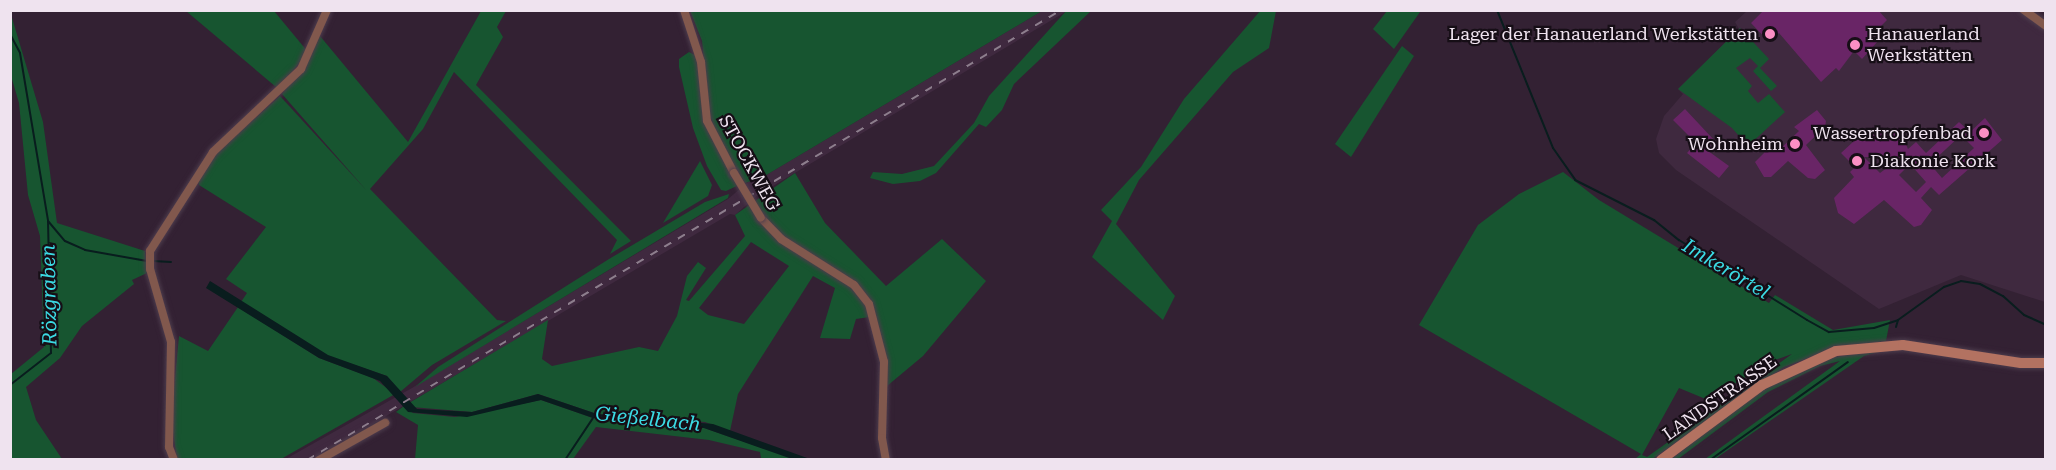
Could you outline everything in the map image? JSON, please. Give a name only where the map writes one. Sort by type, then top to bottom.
[{"type":"main road","name":"LANDSTRASSE","points":[[1661,459],[1762,385],[1836,351],[1904,345],[2021,363],[2046,363]]},
{"type":"street","points":[[174,459],[169,447],[171,342],[150,269],[150,251],[213,152],[301,69],[327,10]]},
{"type":"street","name":"STOCKWEG","points":[[684,10],[701,62],[707,122],[761,218],[781,239],[854,285],[869,304],[884,362],[882,438],[886,459]]},
{"type":"street","points":[[2024,10],[2046,26]]},
{"type":"street","points":[[319,459],[385,423]]},
{"type":"shaded area","points":[[1042,11],[1067,11],[758,195],[735,215],[730,214],[313,459],[284,460],[412,388],[728,199],[753,178],[763,177]]},
{"type":"shaded area","name":"Diakonie Kork","points":[[1747,11],[2031,11],[2046,22],[2045,302],[1961,275],[1879,309],[1676,170],[1659,153],[1656,139],[1664,116],[1683,94],[1678,89],[1739,29],[1735,22]]},
{"type":"green space","points":[[1067,10],[1091,11],[1014,84],[1002,110],[986,127],[979,124],[936,173],[920,181],[893,184],[870,178],[873,172],[902,174],[934,166],[974,123],[989,96]]},
{"type":"green space","points":[[1261,10],[1276,11],[1269,48],[1233,72],[1139,180],[1116,224],[1175,296],[1163,320],[1092,257],[1112,221],[1101,210],[1141,167],[1184,99]]},
{"type":"green space","points":[[10,11],[43,122],[57,223],[145,251],[147,273],[132,280],[134,284],[82,326],[60,358],[26,387],[36,420],[62,459],[11,459],[11,374],[44,347],[40,236],[28,195],[19,103],[11,76]]},
{"type":"green space","points":[[186,11],[274,11],[308,52],[280,87],[276,87]]},
{"type":"green space","points":[[481,11],[506,11],[497,27],[503,37],[476,85],[631,241],[610,254],[617,240],[454,72],[423,129],[370,189],[497,320],[506,321],[432,365],[400,392],[387,376],[328,356],[241,302],[247,293],[226,279],[266,227],[199,185],[198,178],[213,156],[280,96],[367,191],[282,94],[311,56],[320,36],[408,142]]},
{"type":"green space","points":[[690,11],[1042,11],[763,177],[745,183],[717,137],[709,112],[702,41]]},
{"type":"green space","points":[[1387,11],[1420,12],[1394,49],[1373,29]]},
{"type":"green space","points":[[1740,28],[1769,59],[1760,68],[1777,86],[1771,91],[1753,71],[1758,66],[1750,58],[1736,68],[1752,86],[1748,91],[1758,103],[1769,94],[1785,112],[1748,146],[1732,128],[1678,89]]},
{"type":"green space","points":[[1402,46],[1414,56],[1351,157],[1335,144]]},
{"type":"green space","points":[[689,52],[697,56],[706,127],[739,185],[726,191],[721,190],[707,166],[693,128],[679,67],[679,59]]},
{"type":"green space","points":[[700,161],[712,185],[708,196],[663,223]]},
{"type":"green space","points":[[1563,172],[1599,200],[1769,303],[1775,295],[1833,330],[1890,320],[1886,341],[1835,348],[1784,367],[1651,460],[1635,459],[1641,454],[1419,325],[1478,225],[1519,194]],"holes":[[[1792,354],[1647,457],[1642,455],[1679,388],[1708,400],[1772,361]]]},
{"type":"green space","points":[[795,173],[825,223],[886,286],[942,239],[986,281],[923,356],[887,386],[876,316],[856,319],[850,339],[820,338],[835,288],[813,276],[738,394],[730,431],[705,422],[597,414],[538,394],[472,412],[411,407],[409,403],[548,320],[542,359],[552,366],[639,347],[658,351],[677,316],[687,276],[698,262],[706,268],[686,300],[689,301],[745,236],[735,215]],"holes":[[[751,242],[789,266],[744,324],[708,315],[699,308]]]},
{"type":"green space","points":[[729,194],[728,198],[415,387],[438,367],[609,259],[705,202]]},
{"type":"green space","points":[[238,307],[319,358],[373,378],[395,394],[281,459],[177,459],[171,419],[179,336],[208,351]]},
{"type":"green space","points":[[1888,349],[1864,356],[1715,459],[1705,459],[1840,361],[1820,366],[1768,392],[1678,459],[1670,460],[1765,388],[1835,357]]},
{"type":"green space","points":[[541,400],[593,418],[704,428],[795,459],[761,458],[760,452],[709,440],[596,427],[573,459],[415,459],[418,425],[396,412],[404,406],[413,413],[455,417]]},
{"type":"water","points":[[210,281],[328,355],[387,376],[417,409],[472,412],[538,394],[597,414],[713,424],[810,459],[792,459],[704,428],[593,418],[541,400],[467,417],[408,412],[380,381],[319,358],[206,288]]},
{"type":"building","name":"Hanauerland Werkstätten","points":[[1764,10],[1878,10],[1887,20],[1872,35],[1878,41],[1862,59],[1854,51],[1839,71],[1836,68],[1821,82],[1779,33],[1769,42],[1751,23]]},
{"type":"building","name":"Wohnheim","points":[[1685,109],[1714,140],[1704,148],[1729,166],[1719,178],[1687,153],[1696,143],[1673,120]]},
{"type":"building","name":"Wohnheim","points":[[1817,110],[1826,121],[1825,127],[1806,145],[1825,170],[1815,179],[1808,178],[1788,161],[1771,177],[1764,177],[1755,162],[1771,146],[1777,152],[1799,131],[1794,127]]},
{"type":"building","points":[[1985,118],[2002,140],[1939,195],[1931,187],[1921,198],[1932,210],[1921,225],[1914,227],[1884,200],[1854,224],[1838,213],[1834,198],[1854,177],[1850,172],[1855,167],[1841,153],[1854,141],[1899,128],[1908,149],[1916,142],[1926,153],[1959,122],[1970,132]],"holes":[[[1961,135],[1974,148],[1942,178],[1930,164]],[[1864,157],[1900,158],[1880,173]],[[1910,164],[1926,182],[1916,192],[1899,175]]]},
{"type":"waterway","name":"Imkerörtel","points":[[1497,10],[1553,148],[1575,180],[1654,220],[1679,240],[1807,320],[1829,332],[1874,328],[1898,320],[1944,287],[1961,281],[1980,284],[2003,296],[2024,315],[2046,325]]},
{"type":"waterway","name":"Gießelbach","points":[[10,34],[20,53],[48,221],[65,241],[85,250],[147,261]]},
{"type":"waterway","name":"Rözgraben","points":[[10,385],[51,353],[48,221]]},
{"type":"waterway","name":"Gießelbach","points":[[153,261],[171,262]]},
{"type":"waterway","name":"Imkerörtel","points":[[1896,327],[1898,320]]},
{"type":"waterway","points":[[1710,460],[1848,362]]},
{"type":"waterway","name":"Rözgraben","points":[[565,460],[593,418]]},
{"type":"railway","points":[[307,460],[1061,10]]},
{"type":"place","name":"Lager der Hanauerland Werkstätten","points":[[1770,34]]},
{"type":"place","name":"Hanauerland Werkstätten","points":[[1855,45]]},
{"type":"place","name":"Wassertropfenbad","points":[[1984,133]]},
{"type":"place","name":"Wohnheim","points":[[1795,144]]},
{"type":"place","name":"Diakonie Kork","points":[[1857,161]]}]
